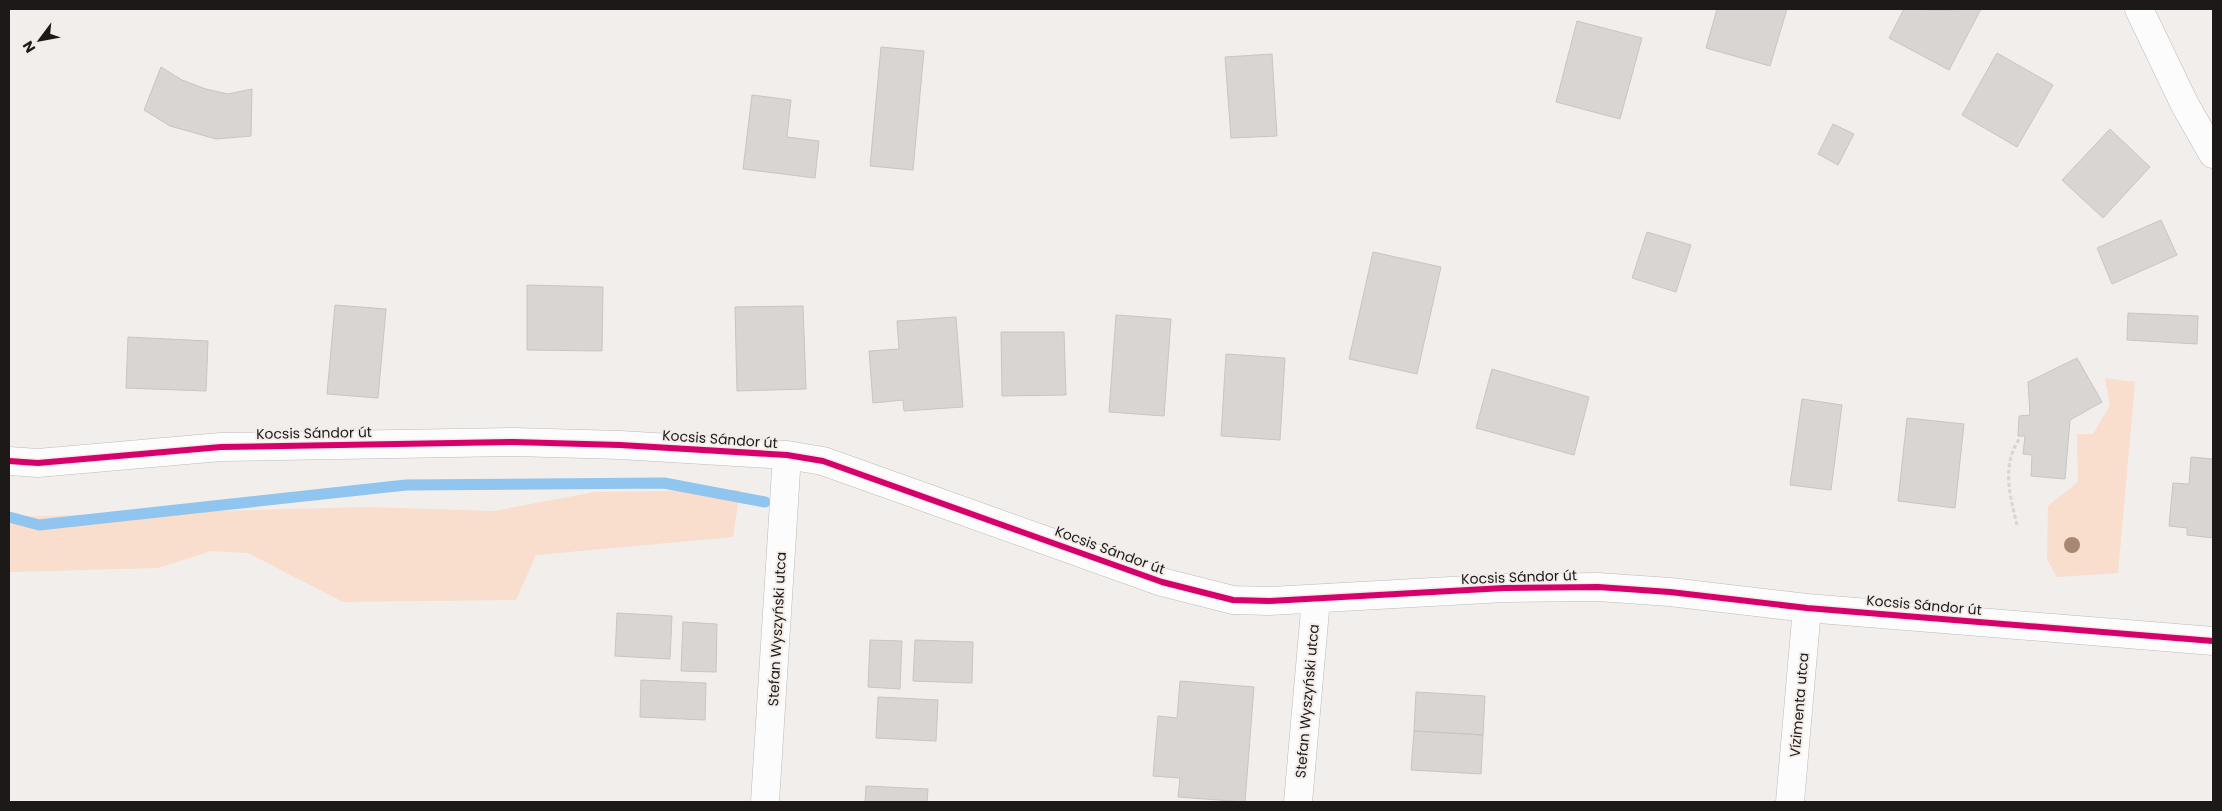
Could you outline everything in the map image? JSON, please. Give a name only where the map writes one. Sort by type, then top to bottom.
[{"type":"street","points":[[2139,9],[2185,105],[2213,154]]},
{"type":"street","name":"Kocsis Sándor út","points":[[9,461],[38,463],[221,447],[514,442],[620,445],[787,456],[823,460],[1162,582],[1233,600],[1316,599],[1504,588],[1598,587],[1670,592],[1807,608],[2213,641]]},
{"type":"street","name":"Stefan Wyszyński utca","points":[[765,802],[787,456]]},
{"type":"street","name":"Stefan Wyszyński utca","points":[[1298,802],[1316,599]]},
{"type":"street","name":"Vízimenta utca","points":[[1790,802],[1807,608]]},
{"type":"path","points":[[2017,525],[2008,481],[2009,461],[2013,449],[2020,438]]},
{"type":"shaded area","points":[[2105,378],[2135,382],[2118,573],[2057,577],[2047,559],[2048,506],[2078,482],[2077,434],[2093,434],[2110,405]]},
{"type":"shaded area","points":[[740,490],[733,537],[536,555],[516,600],[343,602],[248,553],[211,551],[158,568],[9,572],[9,517],[363,507],[494,511],[595,492]]},
{"type":"building","points":[[1717,9],[1787,9],[1770,66],[1706,48]]},
{"type":"building","points":[[1904,9],[1981,9],[1949,70],[1889,38]]},
{"type":"building","points":[[1577,21],[1642,38],[1620,119],[1556,102]]},
{"type":"building","points":[[881,47],[924,51],[913,170],[870,166]]},
{"type":"building","points":[[1997,53],[2053,85],[2017,147],[1962,115]]},
{"type":"building","points":[[1272,54],[1277,136],[1231,138],[1225,57]]},
{"type":"building","points":[[161,67],[182,80],[206,89],[228,94],[252,89],[251,136],[216,139],[170,126],[144,110]]},
{"type":"building","points":[[752,95],[791,100],[787,137],[819,141],[815,178],[743,169]]},
{"type":"building","points":[[1833,124],[1854,134],[1838,165],[1818,154]]},
{"type":"building","points":[[2110,129],[2150,167],[2103,218],[2062,180]]},
{"type":"building","points":[[2161,220],[2177,255],[2112,284],[2097,248]]},
{"type":"building","points":[[1647,232],[1691,245],[1676,292],[1632,278]]},
{"type":"building","points":[[1373,252],[1441,267],[1417,374],[1349,359]]},
{"type":"building","points":[[527,285],[603,287],[602,351],[527,350]]},
{"type":"building","points":[[335,305],[386,309],[378,398],[327,394]]},
{"type":"building","points":[[803,306],[806,389],[737,391],[735,307]]},
{"type":"building","points":[[2128,313],[2198,316],[2197,344],[2127,340]]},
{"type":"building","points":[[1116,315],[1171,319],[1164,416],[1109,412]]},
{"type":"building","points":[[956,317],[963,407],[904,411],[903,400],[873,403],[869,351],[899,349],[897,321]]},
{"type":"building","points":[[1001,332],[1064,332],[1066,395],[1002,396]]},
{"type":"building","points":[[128,337],[208,341],[206,391],[126,388]]},
{"type":"building","points":[[1226,354],[1285,358],[1280,440],[1221,436]]},
{"type":"building","points":[[2077,358],[2102,402],[2070,420],[2065,479],[2031,476],[2032,455],[2023,454],[2025,436],[2018,436],[2019,416],[2030,415],[2028,382]]},
{"type":"building","points":[[1492,369],[1589,397],[1574,455],[1476,428]]},
{"type":"building","points":[[1802,399],[1842,405],[1831,490],[1790,485]]},
{"type":"building","points":[[1907,418],[1964,424],[1955,508],[1898,501]]},
{"type":"building","points":[[2191,457],[2213,459],[2213,538],[2187,535],[2187,528],[2169,526],[2173,483],[2189,484]]},
{"type":"building","points":[[617,613],[672,616],[670,659],[615,656]]},
{"type":"building","points":[[683,622],[717,624],[716,672],[681,671]]},
{"type":"building","points":[[870,640],[902,641],[900,689],[868,687]]},
{"type":"building","points":[[915,640],[973,642],[972,683],[913,681]]},
{"type":"building","points":[[641,680],[706,683],[705,720],[640,717]]},
{"type":"building","points":[[1180,681],[1254,687],[1245,802],[1178,797],[1180,778],[1153,776],[1158,716],[1177,718]]},
{"type":"building","points":[[1416,692],[1485,696],[1483,735],[1414,731]]},
{"type":"building","points":[[878,697],[938,700],[936,741],[876,738]]},
{"type":"building","points":[[1414,731],[1483,735],[1481,774],[1411,770]]},
{"type":"building","points":[[866,786],[928,789],[927,802],[865,802]]},
{"type":"waterway","points":[[9,517],[39,525],[406,485],[664,483],[765,502]]},
{"type":"cycle path","points":[[9,461],[38,463],[221,447],[514,442],[620,445],[787,455],[823,461],[1162,582],[1233,600],[1269,601],[1504,588],[1598,587],[1670,592],[1807,608],[2213,641]]}]
